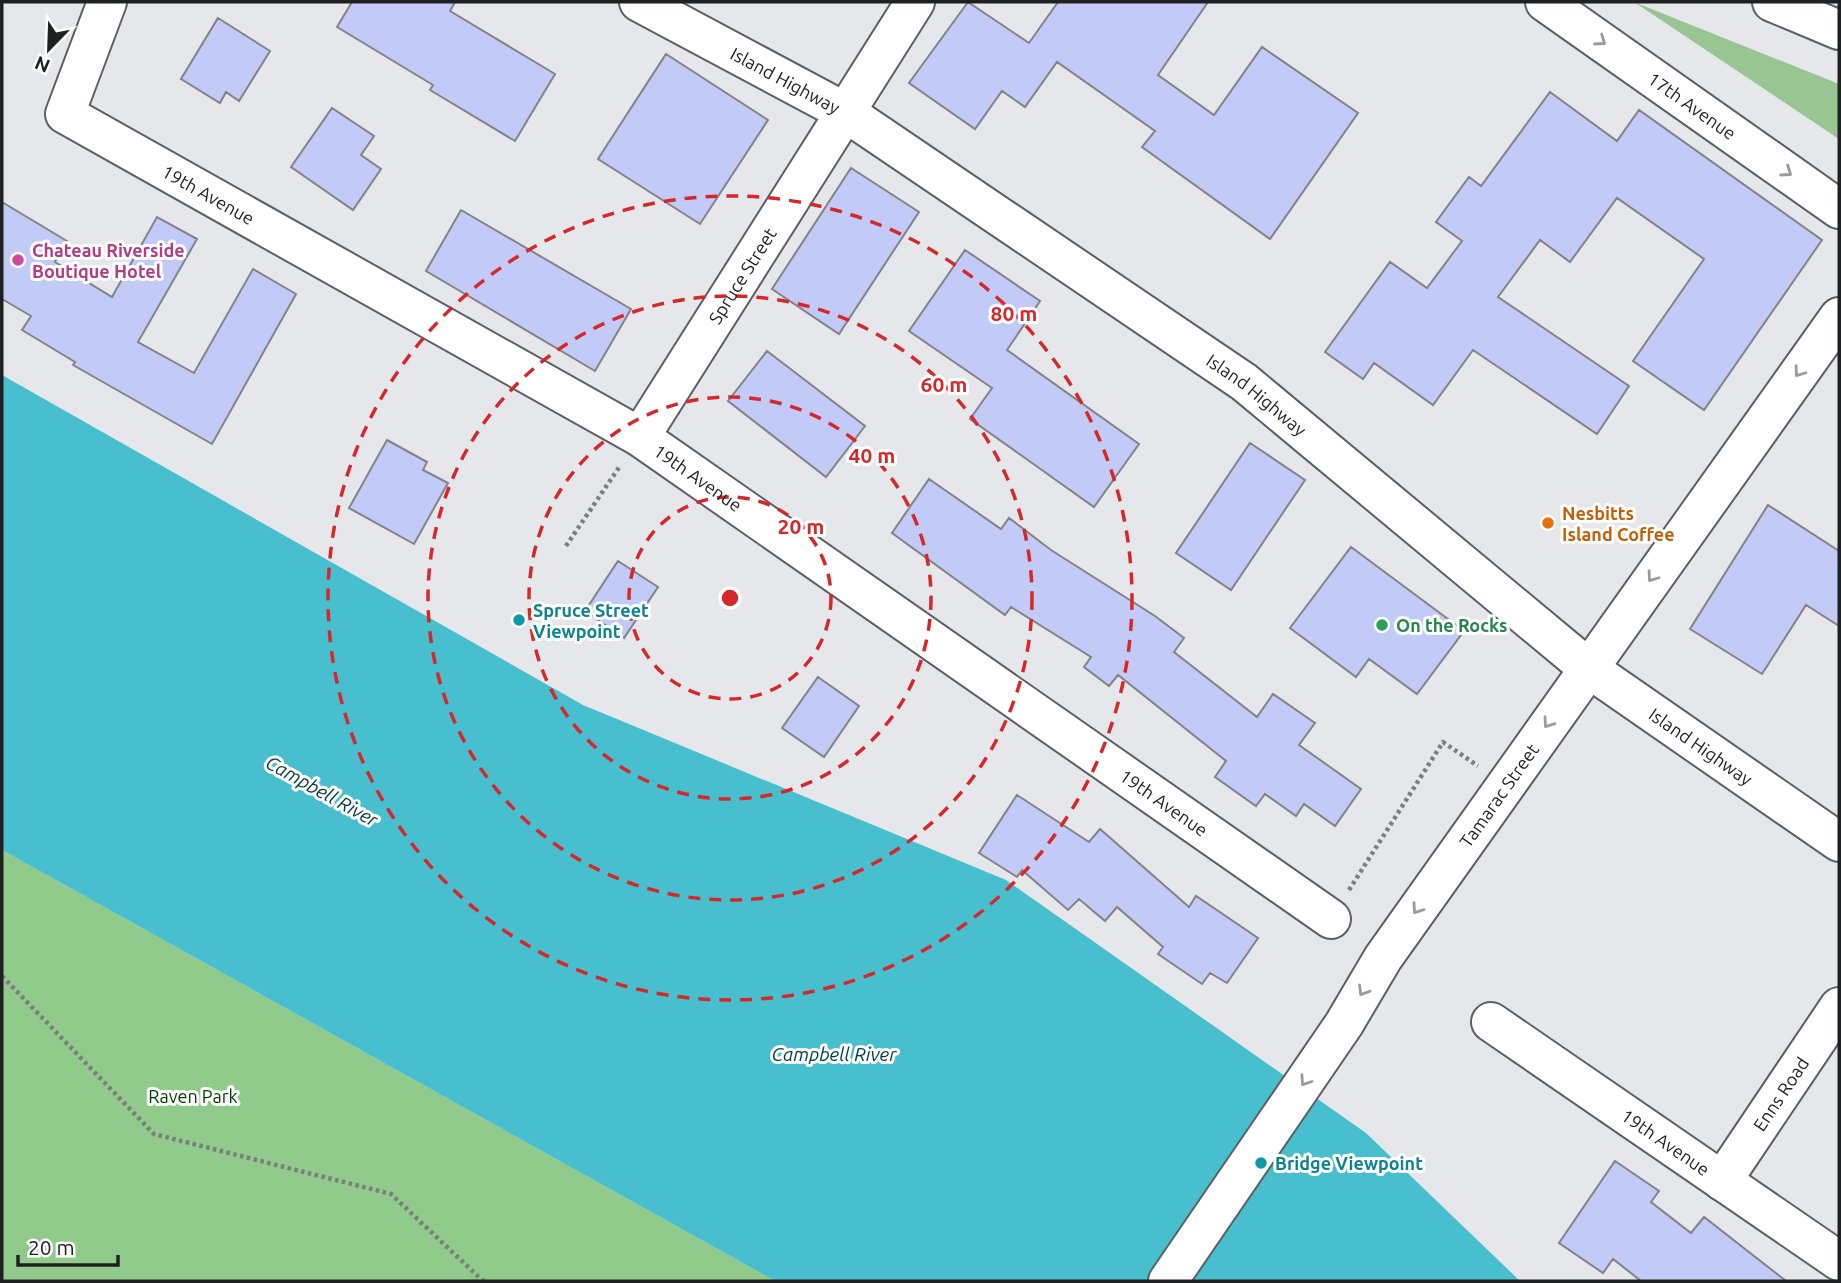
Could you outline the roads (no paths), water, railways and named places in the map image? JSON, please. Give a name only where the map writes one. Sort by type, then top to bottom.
[{"type":"street","name":"19th Avenue","points":[[107,2],[65,114],[640,437],[1331,919]]},
{"type":"street","name":"Island Highway","points":[[639,2],[845,113],[1244,382],[1588,668],[1839,842]]},
{"type":"street","name":"Spruce Street","points":[[640,437],[915,2]]},
{"type":"street","name":"17th Avenue","points":[[1545,2],[1839,209]]},
{"type":"street","points":[[1772,2],[1839,30]]},
{"type":"street","name":"Tamarac Street","points":[[1168,1281],[1344,1024],[1383,958],[1839,317]]},
{"type":"street","name":"Enns Road","points":[[1722,1181],[1839,1007]]},
{"type":"street","name":"19th Avenue","points":[[1491,1022],[1839,1261]]},
{"type":"water","name":"Campbell River","points":[[2,375],[583,705],[1006,880],[1366,1133],[1520,1281],[775,1281],[2,850]]},
{"type":"place","name":"Chateau Riverside Boutique Hotel","points":[[18,260]]},
{"type":"place","name":"Nesbitts Island Coffee","points":[[1548,523]]},
{"type":"place","name":"Spruce Street Viewpoint","points":[[519,620]]},
{"type":"place","name":"On the Rocks","points":[[1382,625]]},
{"type":"place","name":"Bridge Viewpoint","points":[[1261,1163]]},
{"type":"park label","name":"Raven Park","points":[[193,1096]]}]
